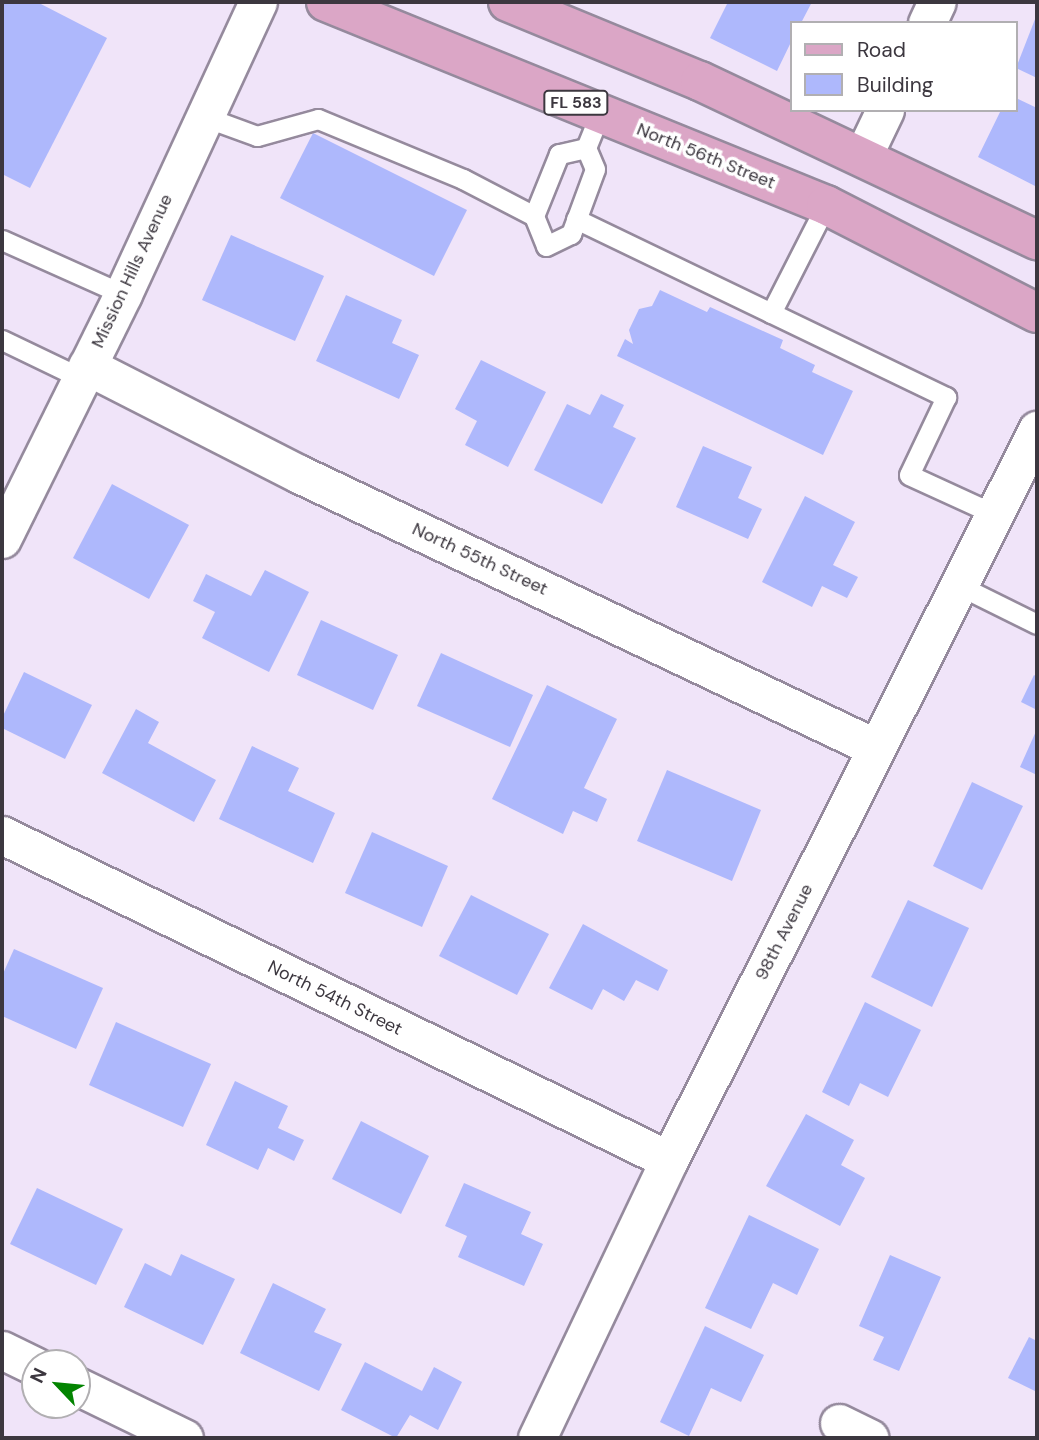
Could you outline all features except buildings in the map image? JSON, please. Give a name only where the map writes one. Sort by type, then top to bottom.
[{"type":"main road","name":"North 56th Street","points":[[326,2],[826,205],[1037,313]]},
{"type":"main road","points":[[508,2],[652,60],[863,156],[1037,240]]},
{"type":"street","name":"Mission Hills Avenue","points":[[2,539],[123,294],[258,2]]},
{"type":"street","points":[[928,21],[937,2]]},
{"type":"street","points":[[863,156],[884,112]]},
{"type":"street","name":"North 55th Street","points":[[84,372],[876,748]]},
{"type":"street","name":"98th Avenue","points":[[537,1438],[669,1160],[958,585],[1033,448]]},
{"type":"street","name":"North 54th Street","points":[[2,835],[669,1160]]},
{"type":"street","points":[[2,1350],[21,1359]]},
{"type":"street","points":[[91,1393],[184,1438]]},
{"type":"lane","points":[[205,117],[257,136],[318,119],[463,179],[534,216],[546,246],[571,234],[595,169],[586,148],[600,113]]},
{"type":"lane","points":[[534,216],[558,154],[586,148]]},
{"type":"lane","points":[[771,313],[826,205]]},
{"type":"lane","points":[[576,219],[946,397],[909,475],[995,514]]},
{"type":"lane","points":[[2,240],[123,294]]},
{"type":"lane","points":[[2,340],[46,362],[84,372]]},
{"type":"lane","points":[[958,585],[1037,624]]}]
